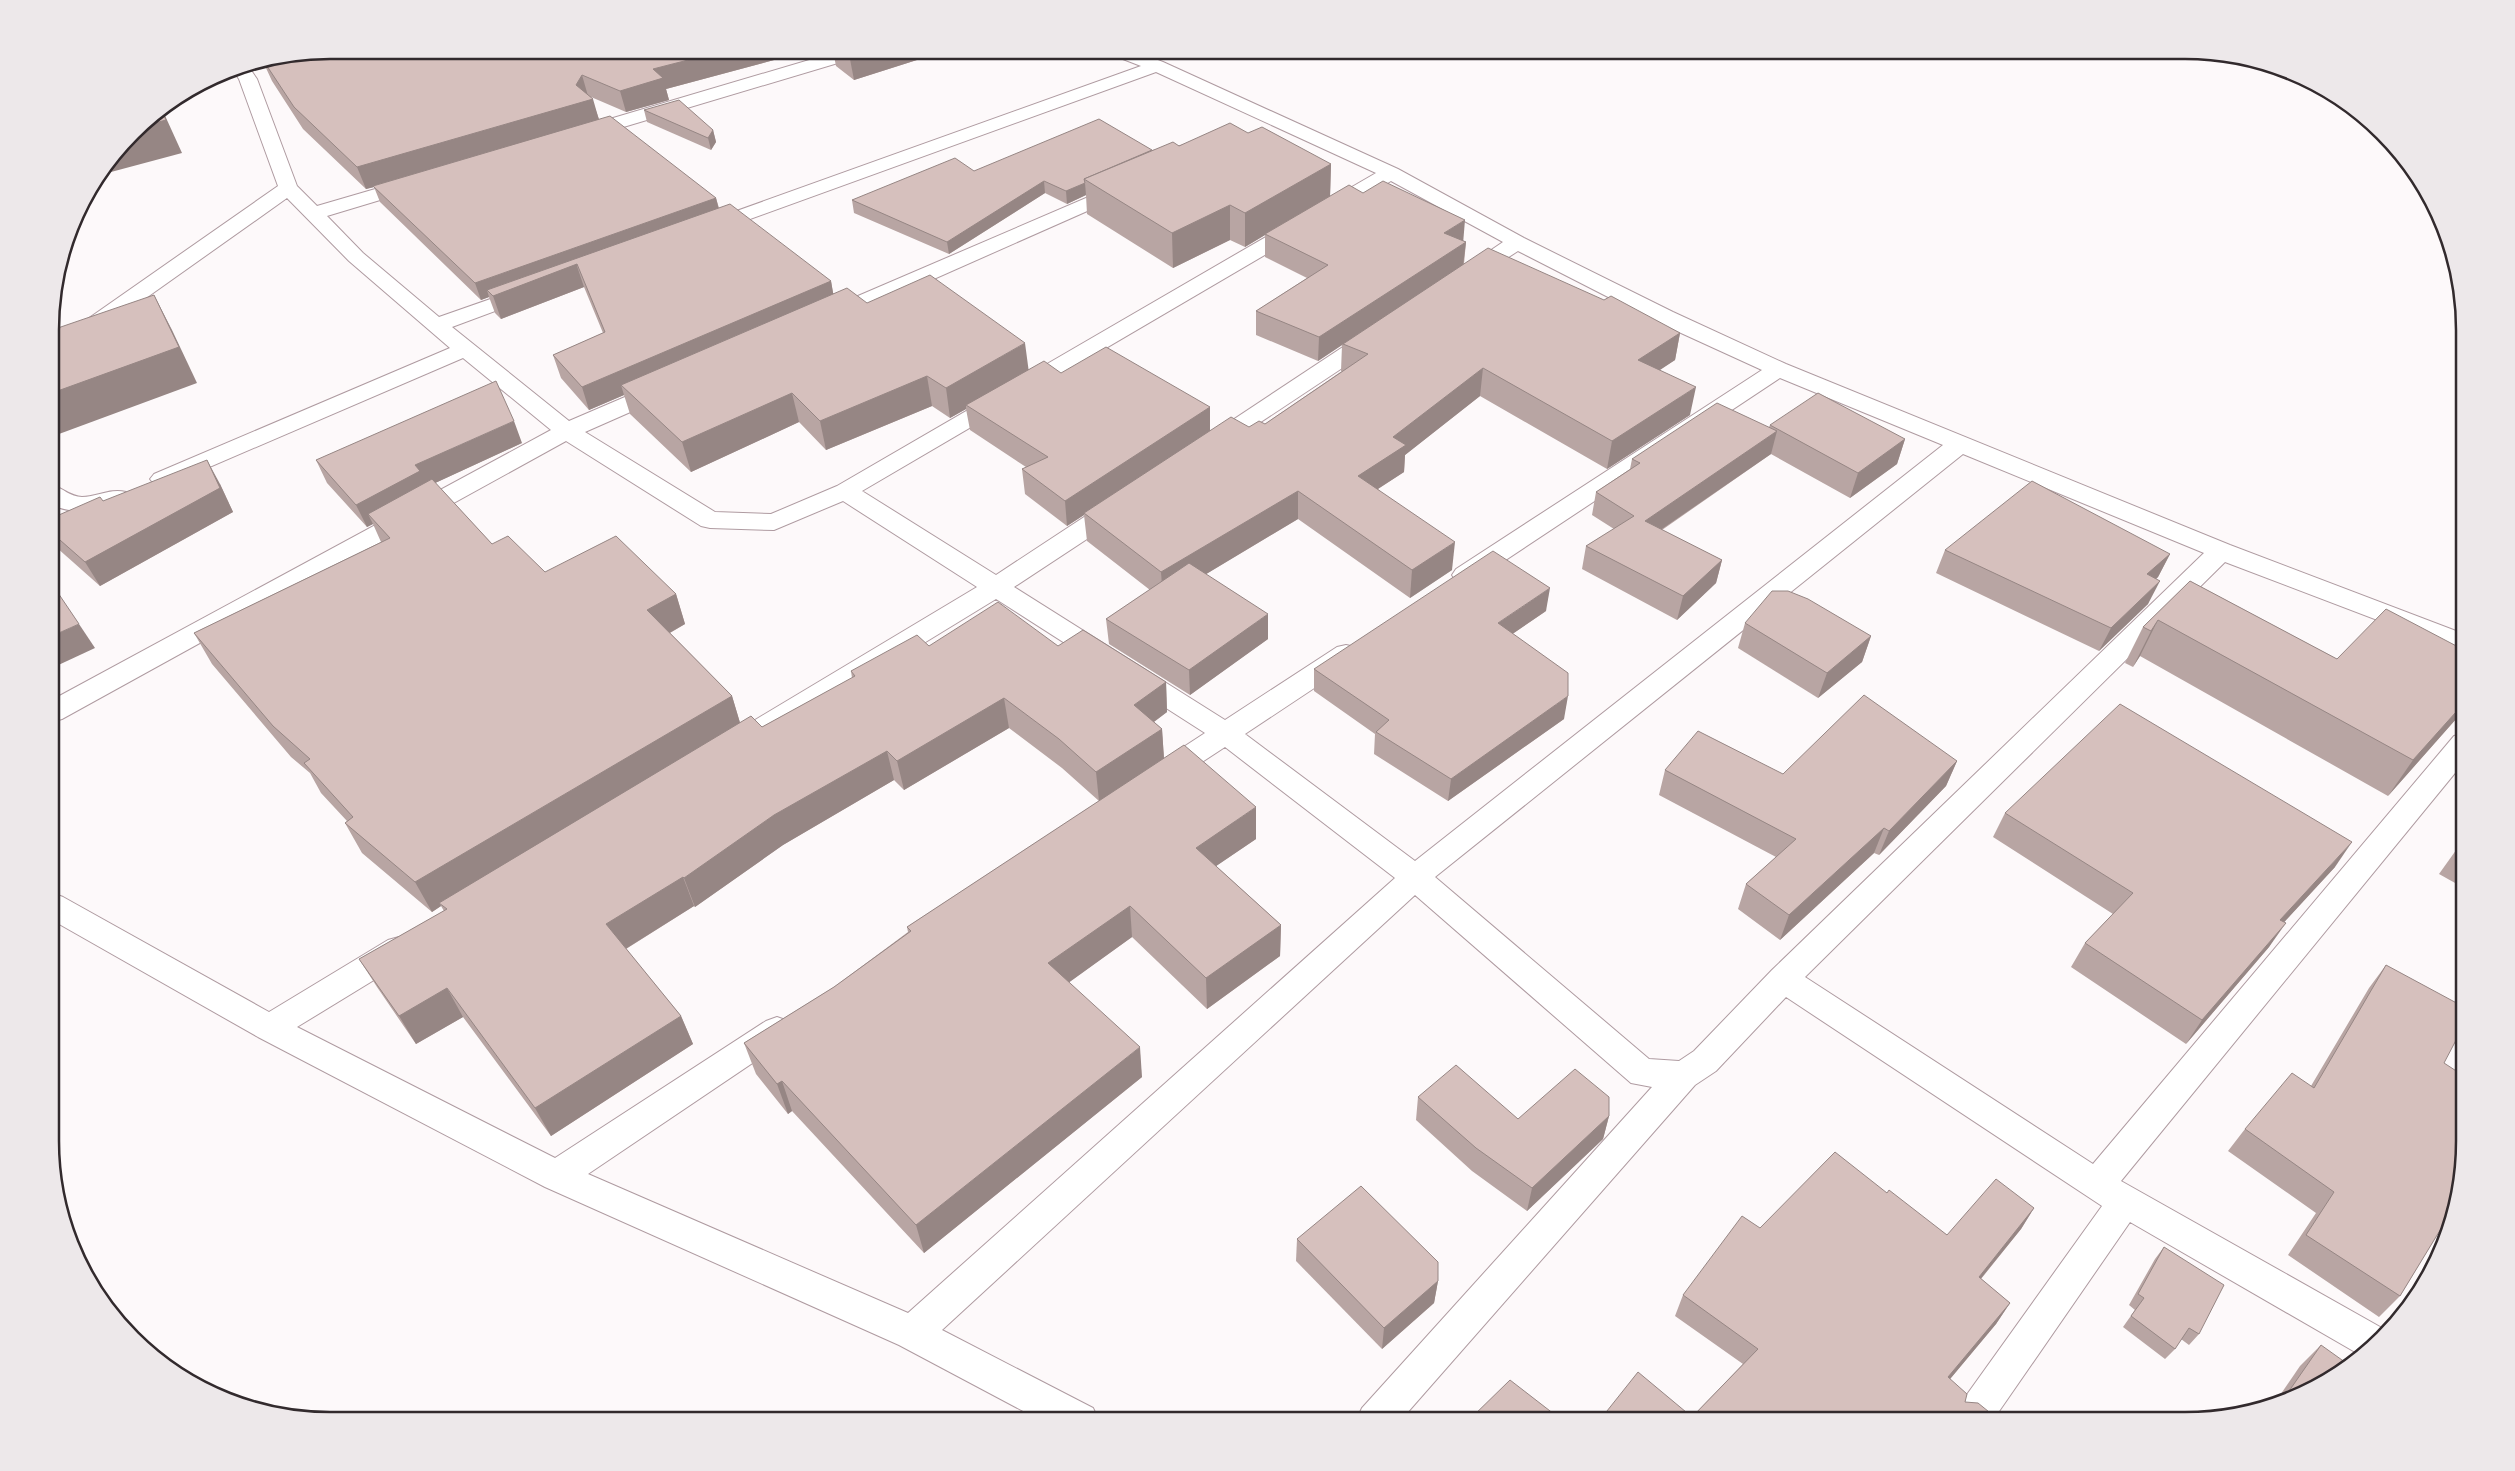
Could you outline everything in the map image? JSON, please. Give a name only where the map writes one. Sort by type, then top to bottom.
[{"type":"street","points":[[569,137],[832,59]]},
{"type":"street","points":[[1139,59],[1391,173],[1517,242],[1665,317],[1778,369],[2221,551],[2456,641]]},
{"type":"street","points":[[689,234],[1157,66]]},
{"type":"street","points":[[252,74],[288,188],[356,257],[436,325],[567,431],[710,520],[774,522],[845,491],[1391,173]]},
{"type":"street","points":[[1250,133],[1278,121]]},
{"type":"street","points":[[313,214],[427,180]]},
{"type":"street","points":[[813,324],[1141,181]]},
{"type":"street","points":[[59,349],[288,188]]},
{"type":"street","points":[[1451,286],[1517,242]]},
{"type":"street","points":[[436,325],[548,285]]},
{"type":"street","points":[[1194,456],[1393,324]]},
{"type":"street","points":[[59,497],[76,506],[96,505],[132,492],[466,349]]},
{"type":"street","points":[[1448,586],[1778,369]]},
{"type":"street","points":[[59,708],[567,431],[677,383]]},
{"type":"street","points":[[912,1332],[1415,876],[1960,444]]},
{"type":"street","points":[[845,491],[1225,733],[1415,876],[1642,1073],[1684,1075]]},
{"type":"street","points":[[742,741],[996,587],[1137,494]]},
{"type":"street","points":[[1383,1412],[1684,1075],[1705,1061],[1783,979],[2221,551]]},
{"type":"street","points":[[1142,788],[1365,641]]},
{"type":"street","points":[[1976,1412],[2111,1193],[2456,753]]},
{"type":"street","points":[[59,909],[269,1028],[557,1176],[912,1332],[1063,1412]]},
{"type":"street","points":[[269,1028],[421,936]]},
{"type":"street","points":[[1783,979],[2111,1193],[2369,1340]]},
{"type":"street","points":[[557,1176],[796,1017]]},
{"type":"building","points":[[312,59],[692,59],[653,69],[663,78],[620,91],[582,75],[576,85],[593,99],[357,167],[294,107],[267,66]]},
{"type":"building","points":[[679,100],[713,130],[708,138],[644,110]]},
{"type":"building","points":[[164,116],[166,120],[155,123]]},
{"type":"building","points":[[610,116],[716,198],[475,283],[373,186]]},
{"type":"building","points":[[1099,119],[1152,150],[1084,179],[1085,183],[1066,191],[1044,181],[947,242],[852,200],[955,158],[974,171]]},
{"type":"building","points":[[1230,123],[1248,133],[1262,127],[1331,164],[1245,213],[1230,205],[1172,233],[1084,179],[1173,142],[1179,146]]},
{"type":"building","points":[[1383,181],[1465,220],[1444,233],[1466,242],[1319,337],[1256,311],[1328,265],[1265,234],[1349,185],[1363,193]]},
{"type":"building","points":[[730,204],[831,281],[582,387],[553,355],[605,332],[577,264],[493,296],[487,290]]},
{"type":"building","points":[[1488,248],[1604,300],[1611,296],[1680,333],[1638,360],[1696,387],[1612,441],[1483,368],[1393,437],[1406,445],[1358,476],[1455,542],[1412,570],[1298,491],[1161,572],[1084,513],[1231,417],[1249,427],[1259,421],[1265,424],[1368,354],[1343,344]]},
{"type":"building","points":[[930,275],[1025,343],[946,388],[927,376],[820,421],[792,393],[682,442],[621,385],[847,288],[867,303]]},
{"type":"building","points":[[154,295],[179,347],[59,390],[59,328]]},
{"type":"building","points":[[1106,347],[1210,407],[1065,501],[1022,469],[1048,457],[966,405],[1044,361],[1061,373]]},
{"type":"building","points":[[496,381],[514,421],[415,465],[420,471],[356,505],[316,460]]},
{"type":"building","points":[[1818,393],[1905,439],[1858,473],[1770,425]]},
{"type":"building","points":[[1717,403],[1777,431],[1645,521],[1722,560],[1683,596],[1586,546],[1634,516],[1596,492],[1640,463],[1632,459]]},
{"type":"building","points":[[207,460],[220,488],[85,562],[59,539],[59,515],[100,497],[103,501]]},
{"type":"building","points":[[432,479],[492,544],[508,536],[545,572],[616,536],[676,594],[647,610],[732,696],[415,882],[345,823],[353,817],[304,763],[310,759],[273,726],[194,633],[390,538],[368,514]]},
{"type":"building","points":[[2032,481],[2170,554],[2147,574],[2160,581],[2111,628],[1945,550]]},
{"type":"building","points":[[1493,551],[1550,588],[1498,623],[1568,673],[1568,696],[1451,779],[1376,732],[1389,720],[1314,669]]},
{"type":"building","points":[[1189,563],[1268,614],[1189,670],[1106,619]]},
{"type":"building","points":[[2190,581],[2337,659],[2386,609],[2456,646],[2456,712],[2413,760],[2158,620],[2151,631],[2143,627]]},
{"type":"building","points":[[1772,591],[1788,591],[1808,599],[1871,636],[1827,673],[1745,623]]},
{"type":"building","points":[[59,594],[79,624],[59,633]]},
{"type":"building","points":[[998,602],[1058,646],[1083,630],[1166,682],[1134,705],[1162,729],[1096,772],[1059,739],[1004,698],[897,761],[887,751],[774,815],[684,878],[606,924],[681,1016],[535,1108],[447,988],[399,1016],[359,959],[447,909],[439,903],[751,716],[762,727],[855,676],[851,671],[917,635],[929,646]]},
{"type":"building","points":[[1864,695],[1957,761],[1889,831],[1884,828],[1789,915],[1746,884],[1796,839],[1665,770],[1698,731],[1783,774]]},
{"type":"building","points":[[2120,704],[2352,842],[2280,920],[2286,923],[2202,1020],[2085,943],[2133,893],[2005,813]]},
{"type":"building","points":[[1184,745],[1256,807],[1196,848],[1281,925],[1206,978],[1130,906],[1048,963],[1140,1047],[916,1225],[782,1081],[777,1084],[744,1043],[834,987],[911,931],[907,927]]},
{"type":"building","points":[[2386,965],[2456,1003],[2456,1040],[2444,1063],[2456,1071],[2456,1159],[2451,1194],[2443,1226],[2400,1296],[2306,1235],[2334,1192],[2245,1129],[2292,1073],[2314,1088]]},
{"type":"building","points":[[1456,1065],[1518,1119],[1575,1069],[1609,1097],[1609,1116],[1532,1188],[1476,1148],[1418,1097]]},
{"type":"building","points":[[1835,1152],[1887,1193],[1889,1190],[1947,1235],[1996,1179],[2034,1208],[1979,1277],[2010,1303],[1948,1377],[1967,1394],[1965,1402],[1978,1403],[1989,1412],[1697,1412],[1758,1349],[1683,1295],[1742,1216],[1760,1228]]},
{"type":"building","points":[[1361,1186],[1438,1262],[1438,1281],[1384,1328],[1297,1239]]},
{"type":"building","points":[[2164,1247],[2224,1285],[2199,1334],[2189,1328],[2175,1349],[2131,1316],[2144,1298],[2138,1294]]},
{"type":"building","points":[[2321,1345],[2344,1361],[2321,1376],[2288,1392]]},
{"type":"building","points":[[1638,1372],[1686,1412],[1606,1412]]},
{"type":"building","points":[[1510,1380],[1551,1412],[1477,1412]]}]
